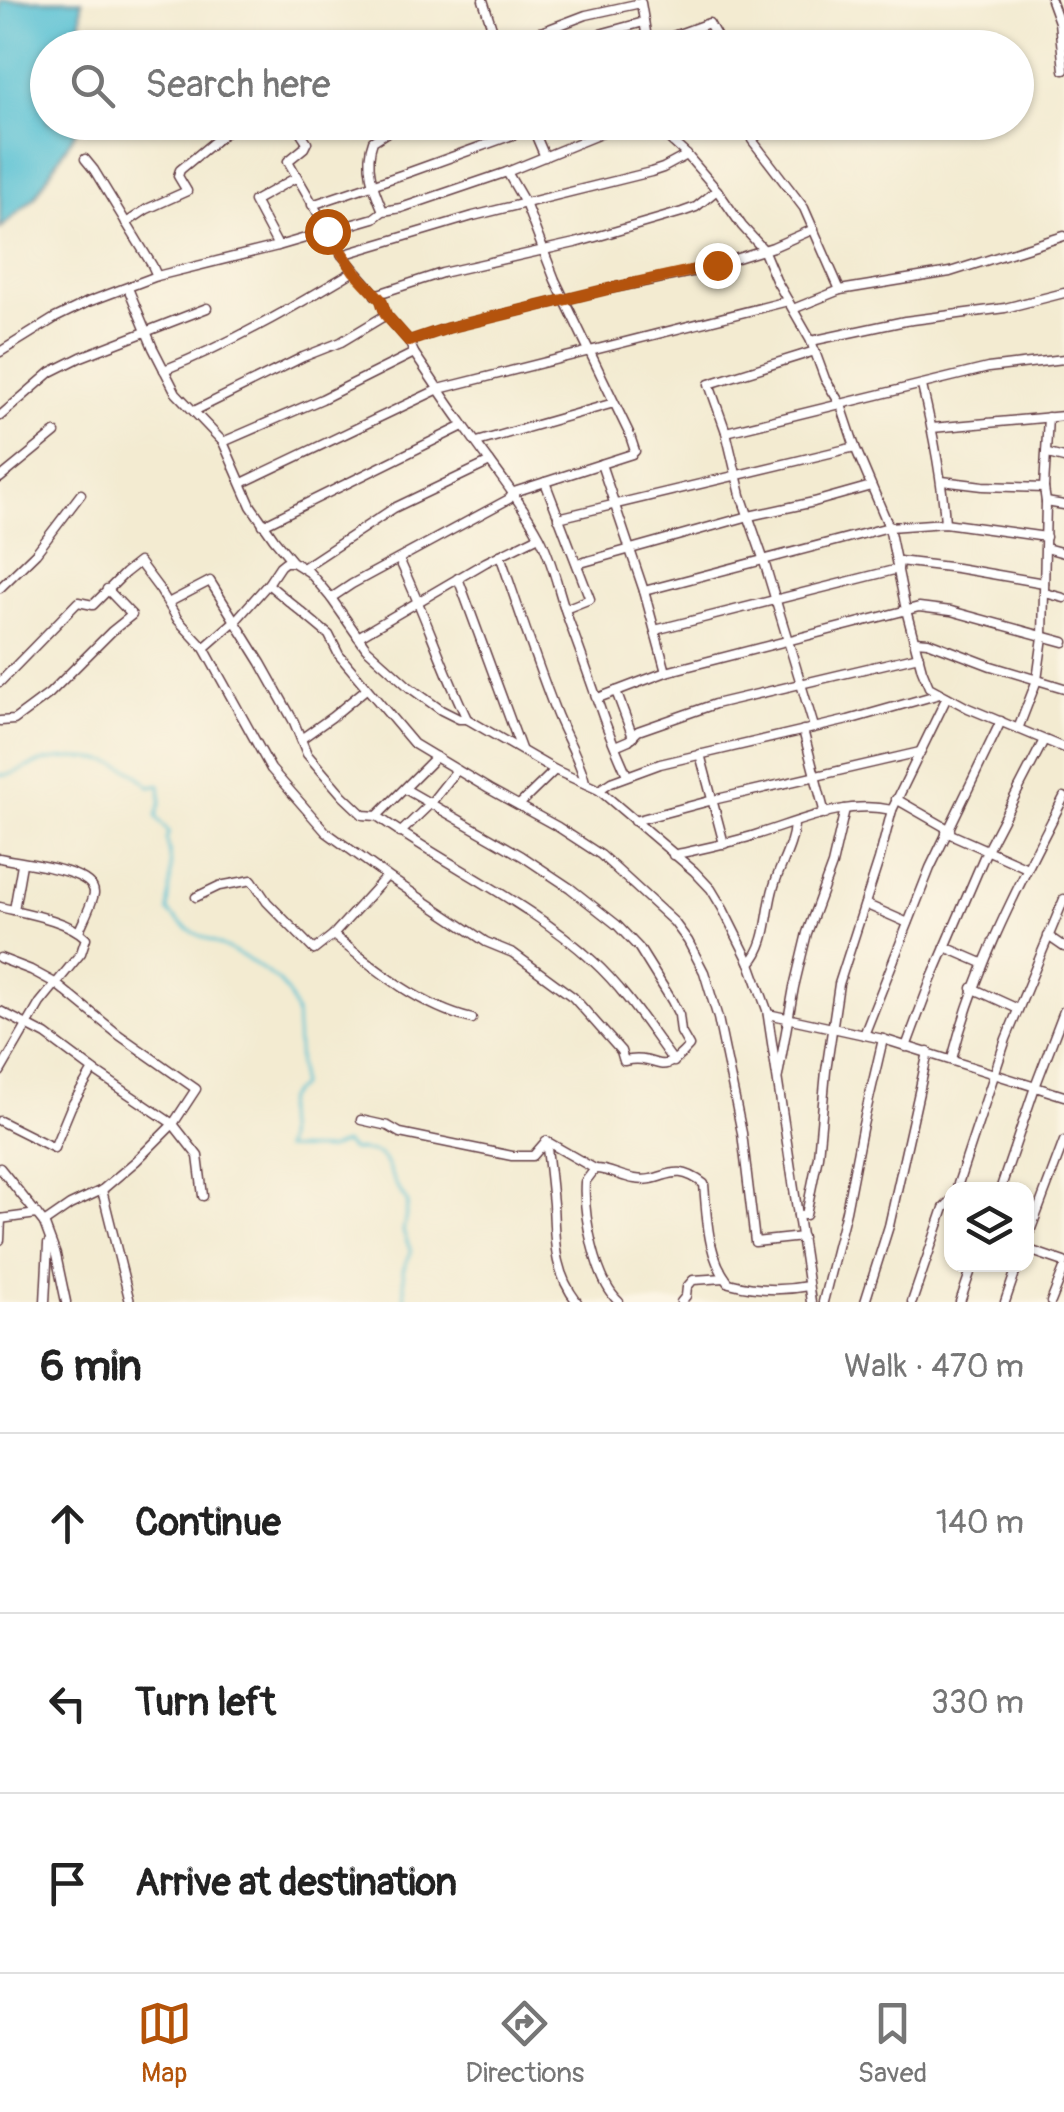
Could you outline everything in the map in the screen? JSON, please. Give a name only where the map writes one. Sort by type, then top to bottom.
[{"type":"street","points":[[483,0],[493,30]]},
{"type":"street","points":[[1051,0],[1063,41],[1064,70]]},
{"type":"street","points":[[545,30],[586,15],[641,3],[644,30]]},
{"type":"street","points":[[617,30],[644,22]]},
{"type":"street","points":[[687,30],[709,22],[713,30]]},
{"type":"street","points":[[126,222],[187,191],[178,176],[180,170],[216,140]]},
{"type":"street","points":[[307,140],[304,148],[288,162],[327,231],[514,492],[539,536],[627,775]]},
{"type":"street","points":[[373,140],[368,158],[372,185],[383,211]]},
{"type":"street","points":[[312,205],[491,140]]},
{"type":"street","points":[[538,140],[545,157]]},
{"type":"street","points":[[0,352],[72,310],[156,276],[374,218],[383,211],[507,172],[586,140]]},
{"type":"street","points":[[671,140],[718,190],[763,250],[811,341],[890,527],[906,610],[929,687],[1064,748]]},
{"type":"street","points":[[673,142],[677,140]]},
{"type":"street","points":[[752,140],[804,208],[840,290]]},
{"type":"street","points":[[342,255],[651,172],[687,155]]},
{"type":"street","points":[[85,160],[156,276]]},
{"type":"street","points":[[331,598],[509,499],[514,492],[635,451],[526,203],[507,172]]},
{"type":"street","points":[[278,246],[254,202],[297,176]]},
{"type":"street","points":[[375,295],[442,272],[576,243],[682,212],[696,207],[718,190]]},
{"type":"street","points":[[409,341],[448,328],[696,271],[774,248],[814,229]]},
{"type":"street","points":[[242,484],[439,389],[840,290],[950,272],[1064,236]]},
{"type":"street","points":[[164,370],[250,332],[354,271]]},
{"type":"street","points":[[128,288],[176,393],[223,442],[251,506],[264,525],[293,562],[310,572],[366,648],[409,687],[442,710],[599,790],[710,889],[750,963],[768,1014],[811,1302]]},
{"type":"street","points":[[811,341],[1005,308],[1064,293]]},
{"type":"street","points":[[0,416],[51,372],[82,356],[207,308]]},
{"type":"street","points":[[194,411],[341,342],[386,315]]},
{"type":"street","points":[[814,728],[709,384],[815,351]]},
{"type":"street","points":[[223,442],[414,353]]},
{"type":"street","points":[[726,432],[988,368],[1064,359]]},
{"type":"street","points":[[922,386],[942,482],[945,523]]},
{"type":"street","points":[[477,442],[614,403]]},
{"type":"street","points":[[932,428],[1064,416]]},
{"type":"street","points":[[1018,729],[1036,680],[1043,637],[1048,417]]},
{"type":"street","points":[[264,525],[464,426]]},
{"type":"street","points":[[0,478],[55,433]]},
{"type":"street","points":[[558,518],[855,447]]},
{"type":"street","points":[[1048,454],[1064,458]]},
{"type":"street","points":[[303,568],[394,508],[490,462]]},
{"type":"street","points":[[601,464],[644,591],[666,672]]},
{"type":"street","points":[[545,482],[590,599],[565,609]]},
{"type":"street","points":[[942,482],[1044,488]]},
{"type":"street","points":[[578,564],[872,486]]},
{"type":"street","points":[[0,588],[36,553],[81,494]]},
{"type":"street","points":[[1046,502],[1064,506]]},
{"type":"street","points":[[644,591],[890,527],[945,523],[1046,537]]},
{"type":"street","points":[[358,637],[539,536]]},
{"type":"street","points":[[1046,548],[1064,552]]},
{"type":"street","points":[[500,555],[584,782]]},
{"type":"street","points":[[398,560],[419,601],[466,719]]},
{"type":"street","points":[[898,570],[899,562],[905,561],[1045,588],[1064,598]]},
{"type":"street","points":[[0,682],[78,602],[94,604],[139,562],[178,620],[204,648],[272,768],[326,832],[486,942],[513,953],[573,998],[621,1051],[624,1061],[640,1058],[660,1064],[674,1062],[689,1046],[679,1016],[638,948],[617,925],[522,856],[406,789]]},
{"type":"street","points":[[204,648],[234,622],[280,566],[293,562]]},
{"type":"street","points":[[656,630],[898,570]]},
{"type":"street","points":[[458,578],[521,749]]},
{"type":"street","points":[[168,603],[210,581],[261,663],[307,754],[342,796],[363,815],[376,816],[519,905],[593,961],[674,1062]]},
{"type":"street","points":[[268,584],[328,635],[339,656],[414,744],[601,856],[674,922],[704,972],[718,1018],[742,1133],[755,1242],[802,1237]]},
{"type":"street","points":[[0,721],[14,720],[49,694],[132,615],[108,589]]},
{"type":"street","points":[[598,698],[666,672],[919,607],[951,611],[1064,642]]},
{"type":"street","points":[[915,642],[928,642],[1064,688]]},
{"type":"street","points":[[616,746],[638,731],[715,704],[919,656]]},
{"type":"street","points":[[301,738],[366,689]]},
{"type":"street","points":[[616,691],[633,737]]},
{"type":"street","points":[[599,790],[627,775],[700,754],[943,696]]},
{"type":"street","points":[[798,1215],[806,1215],[818,1156],[839,984],[892,810],[943,696]]},
{"type":"street","points":[[864,1035],[908,923],[1000,721]]},
{"type":"street","points":[[803,730],[825,814]]},
{"type":"street","points":[[906,1047],[988,850],[1044,740]]},
{"type":"street","points":[[634,821],[920,752]]},
{"type":"street","points":[[700,754],[724,844]]},
{"type":"street","points":[[376,816],[436,757]]},
{"type":"street","points":[[400,833],[457,770]]},
{"type":"street","points":[[519,805],[555,770]]},
{"type":"street","points":[[952,1059],[982,964],[1064,797]]},
{"type":"street","points":[[896,799],[948,831],[1027,868]]},
{"type":"street","points":[[673,855],[844,809],[875,806],[892,810]]},
{"type":"street","points":[[777,1086],[807,933],[832,865],[844,809]]},
{"type":"street","points":[[750,963],[758,955],[772,890],[794,836],[794,824]]},
{"type":"street","points":[[0,858],[86,878],[94,896],[79,931]]},
{"type":"street","points":[[14,910],[22,864]]},
{"type":"street","points":[[196,897],[219,886],[252,880],[267,902],[314,950],[387,876]]},
{"type":"street","points":[[959,1182],[1018,1009],[1064,900]]},
{"type":"street","points":[[866,904],[908,923]]},
{"type":"street","points":[[0,907],[79,931],[86,938],[81,953],[40,1003],[1,1068]]},
{"type":"street","points":[[333,935],[374,969],[416,996],[472,1019]]},
{"type":"street","points":[[1048,936],[1064,947]]},
{"type":"street","points":[[945,947],[982,964]]},
{"type":"street","points":[[0,958],[55,983],[119,1035],[196,1088],[173,1124],[136,1161],[102,1190],[44,1223]]},
{"type":"street","points":[[972,988],[1018,1009]]},
{"type":"street","points":[[0,1011],[28,1024],[173,1124],[198,1156],[204,1196]]},
{"type":"street","points":[[1003,1182],[1064,1011]]},
{"type":"street","points":[[768,1014],[884,1039],[1064,1096]]},
{"type":"street","points":[[822,1302],[884,1039]]},
{"type":"street","points":[[866,1302],[889,1226],[928,1052]]},
{"type":"street","points":[[0,1122],[54,1148],[71,1107],[93,1070]]},
{"type":"street","points":[[361,1120],[400,1133],[512,1156],[532,1156],[546,1142]]},
{"type":"street","points":[[1034,1223],[1064,1141]]},
{"type":"street","points":[[546,1142],[595,1169],[624,1177],[652,1180],[676,1172],[694,1177],[704,1184],[709,1232],[724,1278],[735,1285],[762,1289],[808,1286]]},
{"type":"street","points":[[546,1142],[553,1237],[563,1280],[577,1302]]},
{"type":"street","points":[[0,1168],[44,1223],[66,1302]]},
{"type":"street","points":[[595,1169],[584,1182],[587,1221],[601,1271],[611,1295],[619,1302]]},
{"type":"street","points":[[102,1190],[130,1302]]},
{"type":"street","points":[[912,1302],[944,1208]]},
{"type":"street","points":[[0,1240],[0,1219],[38,1214]]},
{"type":"street","points":[[938,1224],[944,1226]]},
{"type":"street","points":[[45,1302],[49,1240]]},
{"type":"street","points":[[1034,1249],[1064,1266],[1051,1302]]},
{"type":"street","points":[[960,1302],[970,1272]]},
{"type":"street","points":[[1005,1302],[1015,1272]]},
{"type":"street","points":[[682,1302],[693,1280],[724,1278]]},
{"type":"water","points":[[0,0],[82,0],[80,30],[30,30],[30,140],[70,140],[35,197],[0,229]]},
{"type":"waterway","points":[[0,775],[49,760],[86,758],[122,766],[150,787],[160,785],[156,817],[169,832],[168,912],[189,930],[248,959],[279,981],[289,995],[296,1013],[300,1086],[285,1104],[283,1149],[328,1150],[344,1143],[351,1150],[370,1151],[384,1160],[408,1203],[403,1231],[411,1252],[403,1270],[405,1302]]},
{"type":"route","points":[[327,231],[409,341],[448,328],[717,265]]}]
